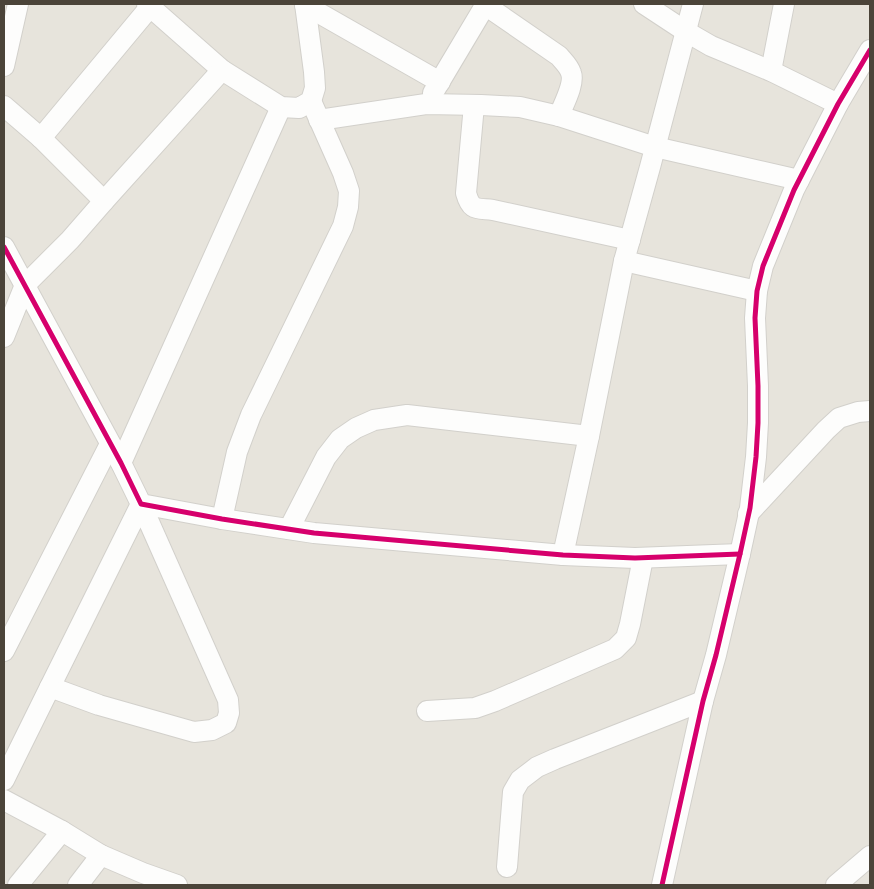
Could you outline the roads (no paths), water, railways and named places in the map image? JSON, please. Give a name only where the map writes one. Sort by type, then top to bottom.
[{"type":"street","points":[[4,66],[18,4]]},
{"type":"street","points":[[305,4],[440,82]]},
{"type":"street","points":[[222,519],[237,452],[251,415],[343,226],[348,207],[349,191],[343,173],[311,101],[315,88],[305,4]]},
{"type":"street","points":[[426,104],[485,4],[559,56],[568,66],[572,74],[571,86],[558,116]]},
{"type":"street","points":[[644,4],[711,46],[770,71],[838,104]]},
{"type":"street","points":[[563,555],[624,261],[693,4]]},
{"type":"street","points":[[770,71],[784,4]]},
{"type":"street","points":[[41,138],[148,5],[222,70],[281,107],[299,108],[311,101]]},
{"type":"street","points":[[662,885],[703,701],[716,655],[748,514],[756,457],[758,423],[755,318],[757,291],[762,266],[799,180],[838,104],[869,55]]},
{"type":"street","points":[[4,337],[24,285],[70,240],[222,70]]},
{"type":"street","points":[[320,120],[426,104],[520,108],[558,116],[655,148],[799,180]]},
{"type":"street","points":[[474,105],[466,192],[469,203],[473,207],[630,240]]},
{"type":"street","points":[[4,106],[41,138],[104,201]]},
{"type":"street","points":[[121,463],[281,107]]},
{"type":"street","points":[[4,246],[121,463],[141,504],[228,700],[229,713],[226,723],[212,730],[194,732],[99,706],[50,687]]},
{"type":"street","points":[[624,261],[757,291]]},
{"type":"street","points":[[748,514],[839,418],[858,412],[870,411]]},
{"type":"street","points":[[289,529],[326,457],[340,439],[356,428],[374,420],[407,415],[589,436]]},
{"type":"street","points":[[4,651],[110,444]]},
{"type":"street","points":[[141,504],[314,533],[563,555],[643,558],[740,554]]},
{"type":"street","points":[[4,780],[141,504]]},
{"type":"street","points":[[427,711],[475,708],[615,649],[626,638],[643,558]]},
{"type":"street","points":[[507,867],[513,792],[520,780],[537,767],[703,701]]},
{"type":"street","points":[[4,800],[62,831],[140,879],[177,885]]},
{"type":"street","points":[[18,885],[62,831]]},
{"type":"street","points":[[78,885],[101,855]]},
{"type":"street","points":[[836,885],[870,856]]}]
